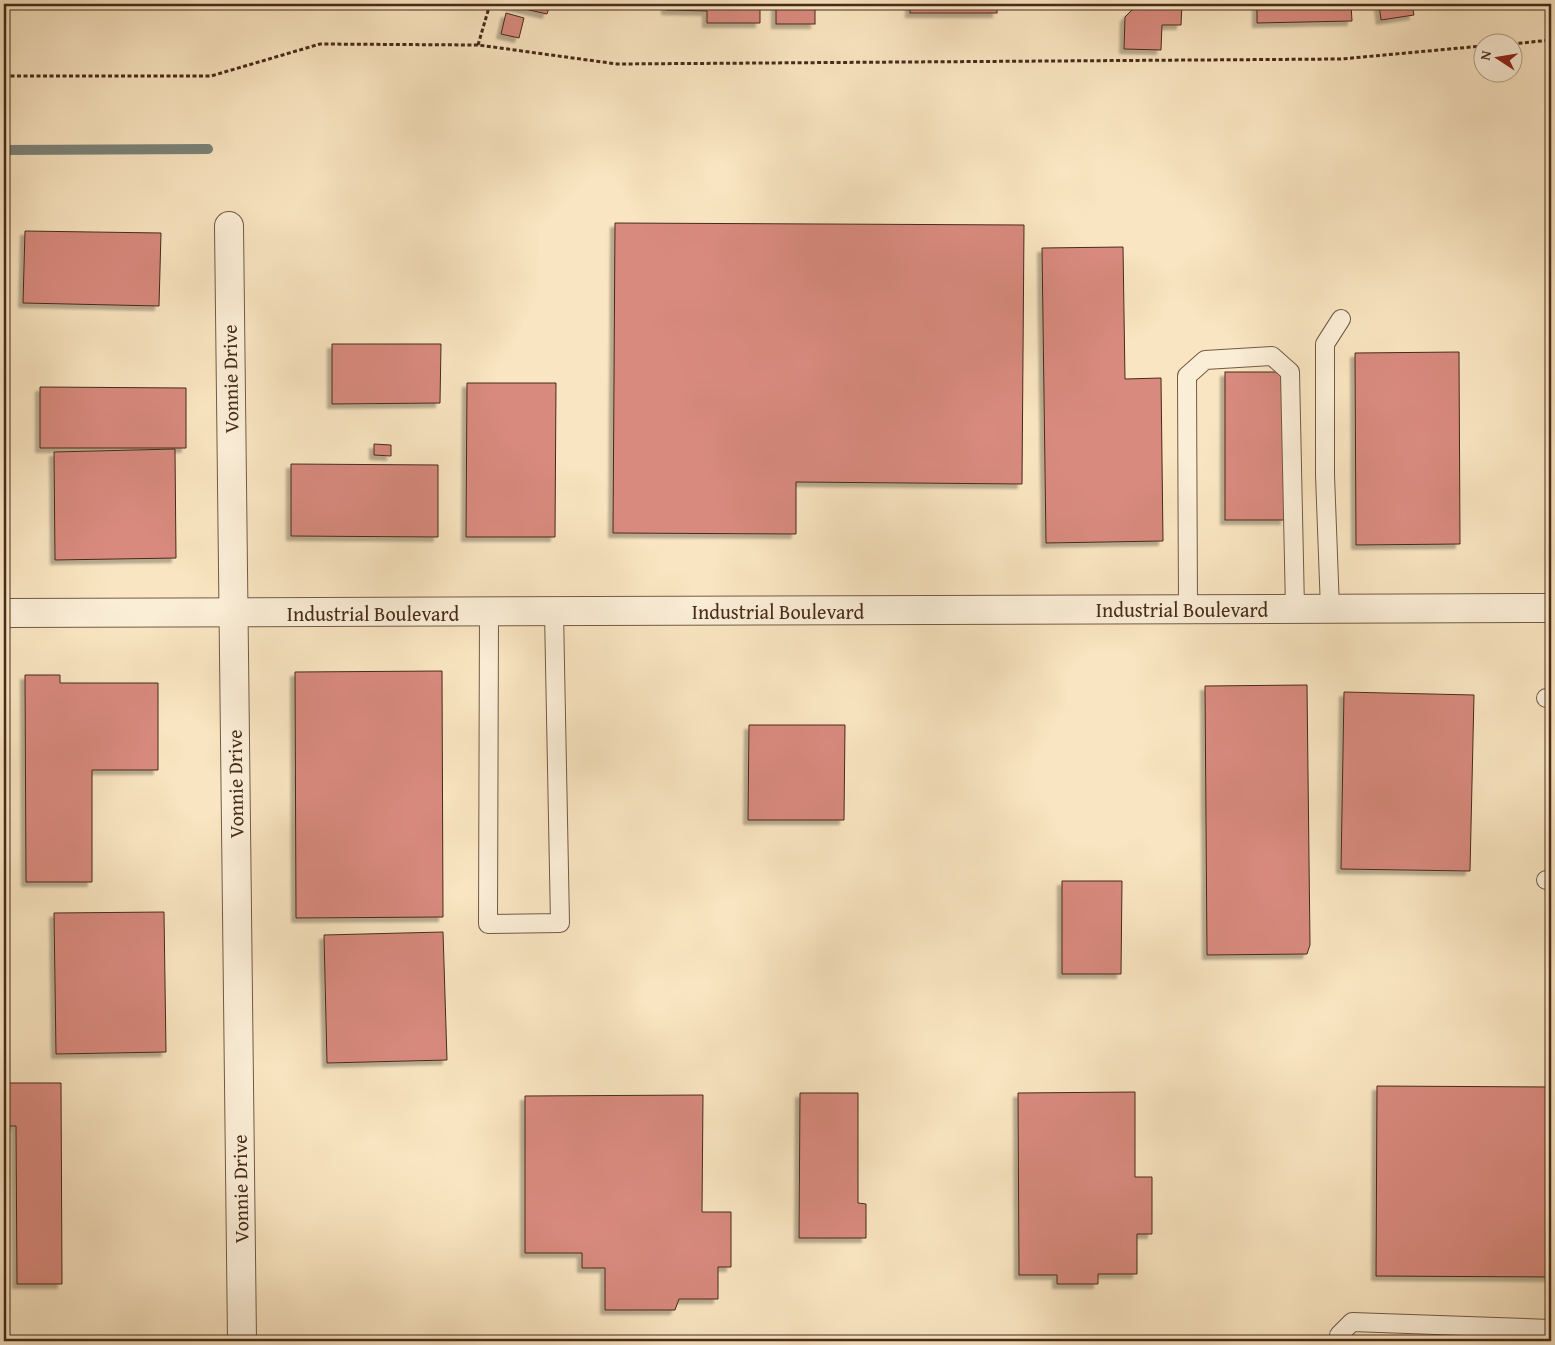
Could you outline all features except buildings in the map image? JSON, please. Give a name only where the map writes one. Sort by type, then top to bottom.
[{"type":"street","name":"Vonnie Drive","points":[[228,226],[242,1341]]},
{"type":"street","name":"Industrial Boulevard","points":[[4,613],[1551,608]]},
{"type":"lane","points":[[1330,609],[1325,475],[1325,344],[1341,319]]},
{"type":"lane","points":[[1188,609],[1187,376],[1205,360],[1272,356],[1290,372],[1295,609]]},
{"type":"lane","points":[[489,612],[488,924],[560,923],[554,612]]},
{"type":"lane","points":[[1339,1341],[1338,1335],[1352,1322],[1551,1329]]},
{"type":"path","points":[[478,45],[490,4]]},
{"type":"path","points":[[1522,43],[1551,40]]},
{"type":"path","points":[[4,76],[211,76],[320,44],[478,45],[617,64],[1341,59],[1472,47]]},
{"type":"waterway","points":[[4,150],[208,149]]}]
